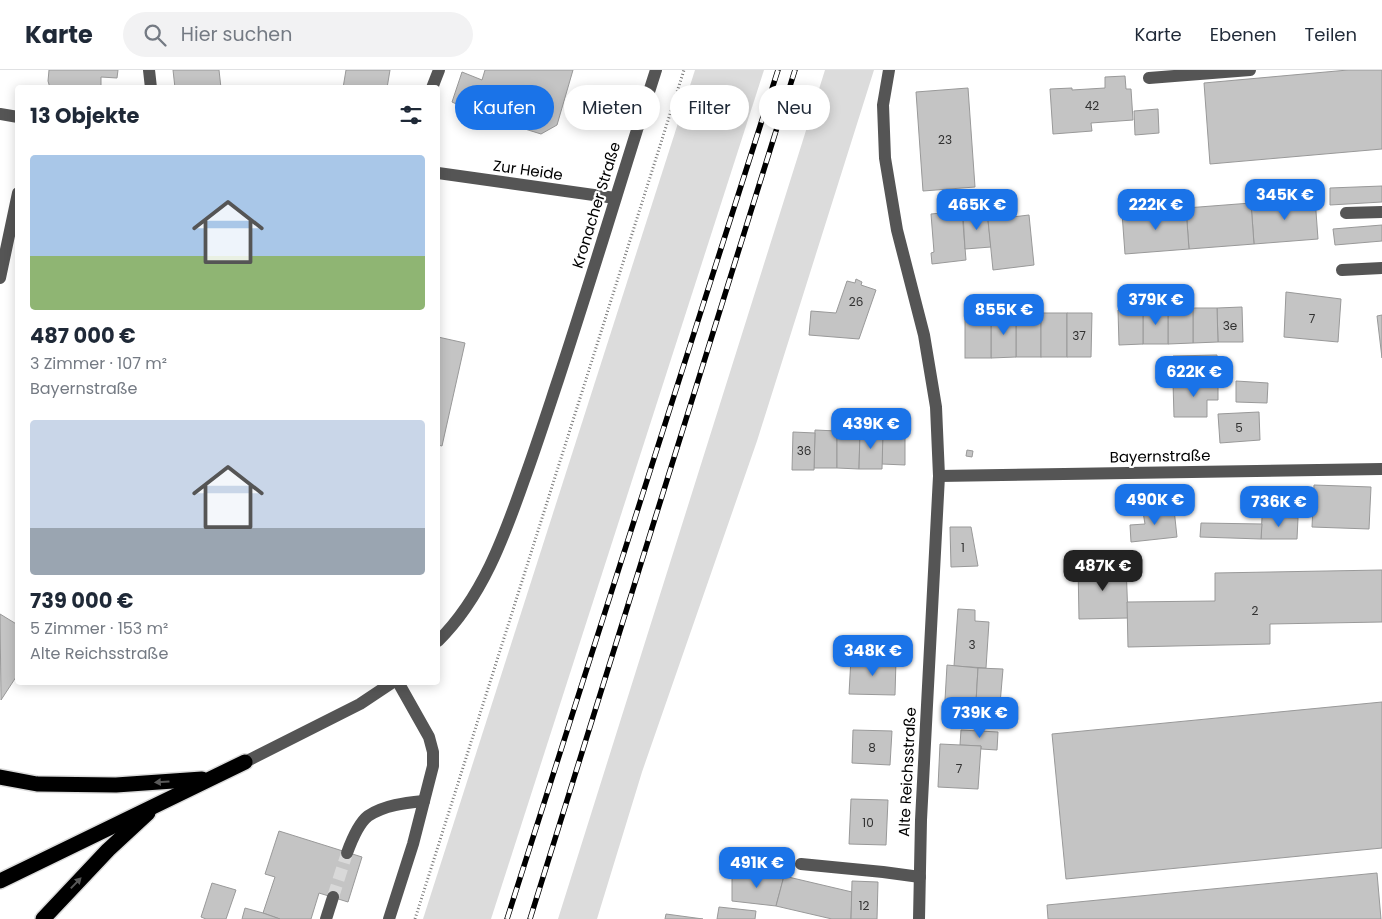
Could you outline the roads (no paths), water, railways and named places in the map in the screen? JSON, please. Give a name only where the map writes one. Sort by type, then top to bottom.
[{"type":"highway","points":[[0,881],[159,802],[245,762]]},
{"type":"highway","points":[[0,777],[37,784],[116,785],[211,778]]},
{"type":"highway","points":[[43,919],[108,850],[159,802]]},
{"type":"street","points":[[149,70],[150,85]]},
{"type":"street","points":[[433,85],[439,70]]},
{"type":"street","name":"Kronacher Straße","points":[[440,639],[458,618],[485,576],[511,518],[578,321],[656,70]]},
{"type":"street","name":"Alte Reichsstraße","points":[[889,70],[884,105],[885,158],[897,230],[924,335],[936,406],[939,476],[921,820],[919,919]]},
{"type":"street","points":[[1149,78],[1250,70]]},
{"type":"street","points":[[0,114],[15,116]]},
{"type":"street","name":"Zur Heide","points":[[440,173],[615,198]]},
{"type":"street","points":[[0,278],[15,206]]},
{"type":"street","points":[[1346,213],[1382,212]]},
{"type":"street","points":[[1342,270],[1382,268]]},
{"type":"street","name":"Bayernstraße","points":[[939,476],[1382,469]]},
{"type":"street","points":[[245,762],[352,708],[388,685]]},
{"type":"street","points":[[389,919],[413,844],[433,766],[433,752],[429,737],[400,685]]},
{"type":"street","points":[[347,853],[352,838],[367,817],[399,803],[424,801]]},
{"type":"street","points":[[801,864],[920,877]]},
{"type":"street","points":[[326,919],[333,897]]},
{"type":"tunnel","points":[[333,897],[347,853]]},
{"type":"railway","points":[[507,919],[778,70]]},
{"type":"railway","points":[[530,919],[795,70]]}]
